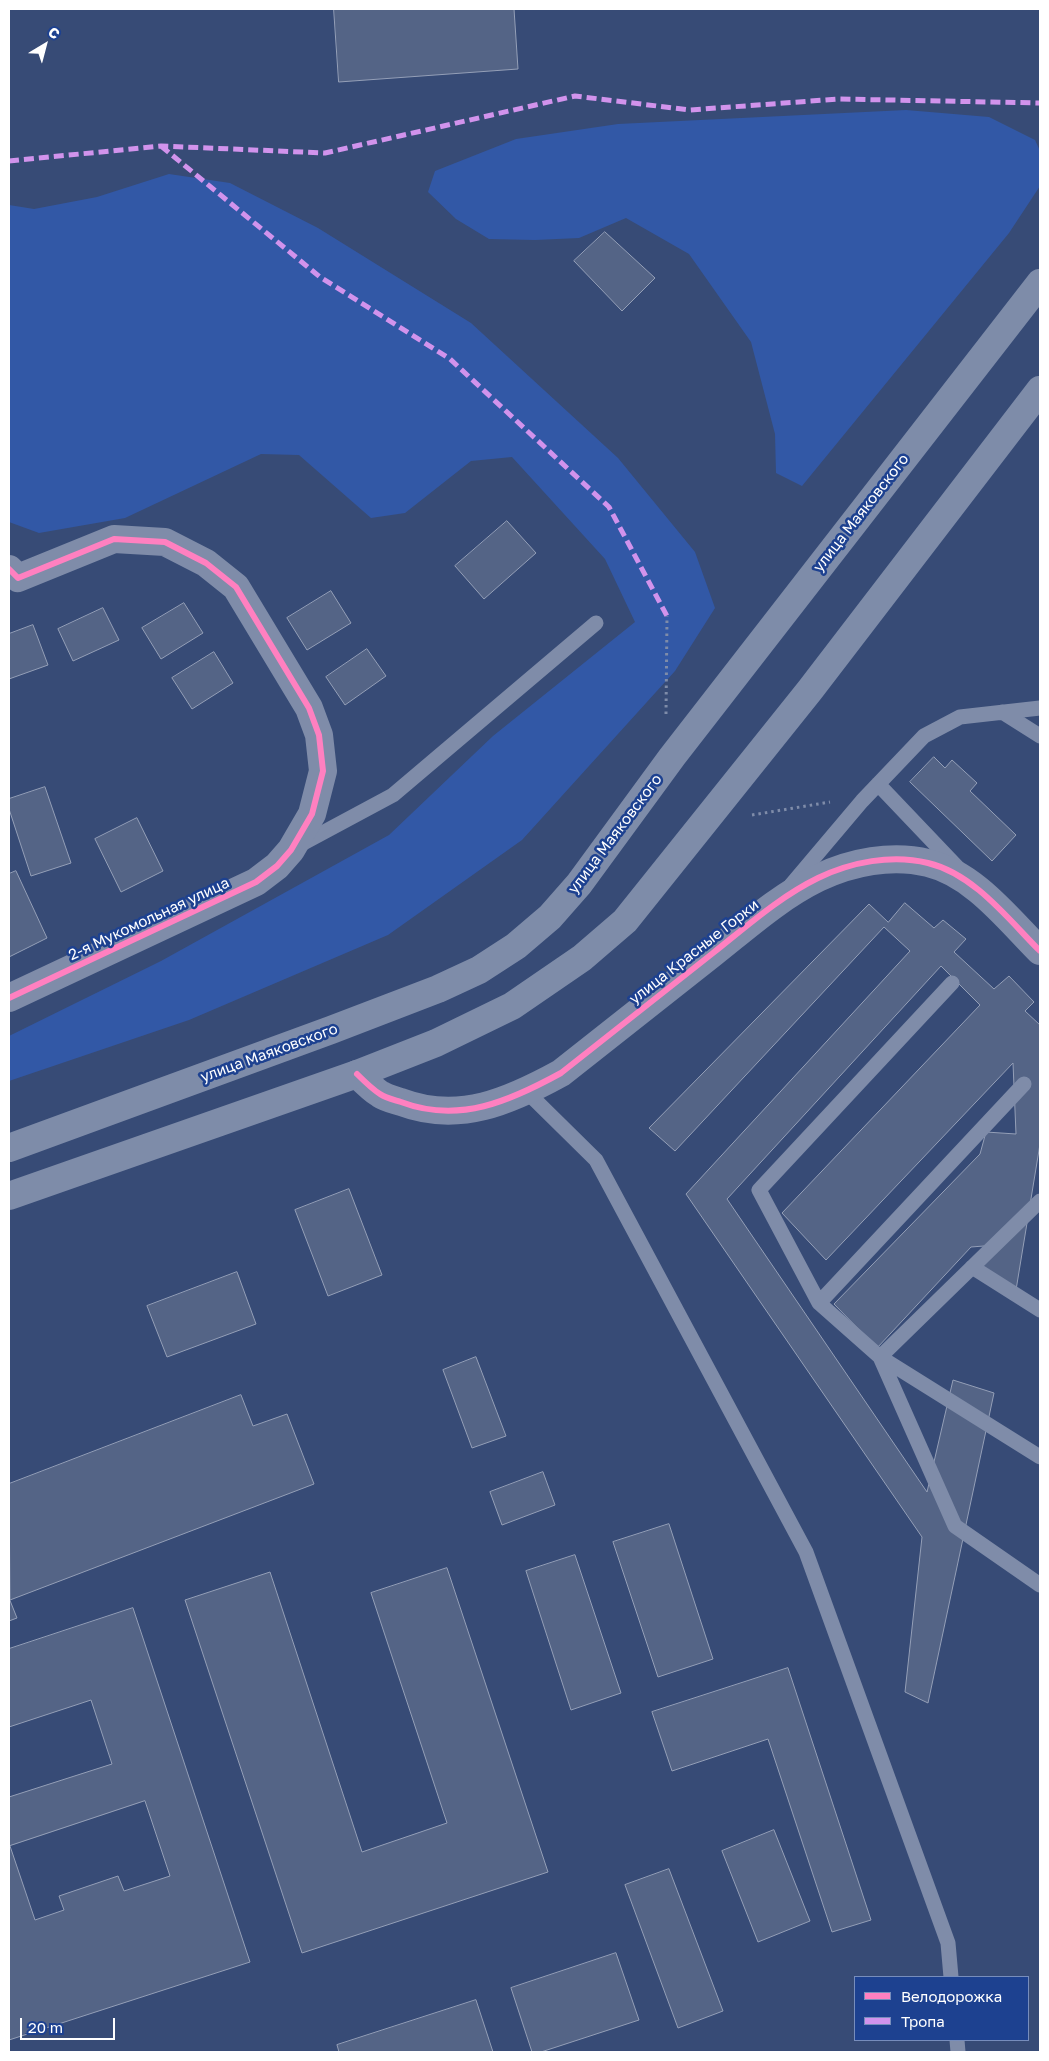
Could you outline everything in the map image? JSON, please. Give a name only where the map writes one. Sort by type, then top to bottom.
[{"type":"main road","name":"улица Маяковского","points":[[9,1148],[438,989],[479,970],[516,946],[550,917],[579,884],[672,757],[1040,282]]},
{"type":"main road","points":[[9,1196],[357,1074],[436,1044],[512,1006],[559,975],[625,921],[810,690],[1040,390]]},
{"type":"street","points":[[12,576],[114,539],[165,542],[206,563],[236,587],[309,708],[319,735],[323,771],[312,814],[291,850]]},
{"type":"street","name":"2-я Мукомольная улица","points":[[9,998],[256,882],[277,866],[291,850]]},
{"type":"street","name":"улица Красные Горки","points":[[357,1074],[380,1094],[410,1106],[440,1112],[467,1110],[499,1103],[528,1092],[561,1074],[773,905],[818,878],[856,864],[897,858],[930,863],[960,876],[986,896],[1040,951]]},
{"type":"lane","points":[[291,850],[393,795],[596,622]]},
{"type":"lane","points":[[773,905],[878,784],[924,736],[960,717],[1040,708]]},
{"type":"lane","points":[[1002,712],[1040,736]]},
{"type":"lane","points":[[878,784],[986,896]]},
{"type":"lane","points":[[952,983],[759,1190],[819,1303],[880,1358],[1040,1457]]},
{"type":"lane","points":[[819,1303],[1024,1084]]},
{"type":"lane","points":[[528,1092],[596,1160],[806,1552],[948,1943],[951,1976]]},
{"type":"lane","points":[[880,1358],[1040,1201]]},
{"type":"lane","points":[[972,1267],[1040,1310]]},
{"type":"lane","points":[[880,1358],[955,1526],[1040,1585]]},
{"type":"path","points":[[666,715],[667,616]]},
{"type":"path","points":[[752,816],[830,802]]},
{"type":"shaded area","points":[[906,110],[989,117],[1035,140],[1040,151],[1040,186],[1009,233],[802,486],[776,473],[775,434],[751,342],[689,254],[626,218],[579,238],[535,240],[489,239],[456,219],[428,192],[435,171],[516,139],[618,124]]},
{"type":"shaded area","points":[[169,174],[230,183],[318,228],[471,323],[618,458],[695,552],[715,608],[675,671],[522,840],[388,935],[189,1020],[9,1081],[9,1036],[161,961],[389,835],[493,736],[635,622],[605,559],[512,457],[471,461],[405,513],[371,518],[299,455],[261,454],[125,518],[39,533],[9,522],[9,205],[34,209],[97,197]]},
{"type":"building","points":[[334,9],[514,9],[518,69],[339,82]]},
{"type":"building","points":[[605,232],[655,278],[622,311],[574,261]]},
{"type":"building","points":[[507,521],[536,553],[484,599],[455,566]]},
{"type":"building","points":[[331,591],[351,623],[307,650],[287,618]]},
{"type":"building","points":[[184,603],[203,633],[161,659],[142,628]]},
{"type":"building","points":[[103,608],[119,640],[73,661],[58,629]]},
{"type":"building","points":[[33,625],[48,665],[9,679],[9,634]]},
{"type":"building","points":[[367,649],[386,676],[345,705],[326,677]]},
{"type":"building","points":[[214,652],[233,683],[192,709],[172,678]]},
{"type":"building","points":[[934,757],[945,768],[952,760],[977,783],[970,791],[1016,835],[992,861],[910,782]]},
{"type":"building","points":[[45,787],[71,863],[31,876],[9,809],[9,799]]},
{"type":"building","points":[[137,818],[163,871],[121,892],[95,839]]},
{"type":"building","points":[[16,871],[47,938],[9,957],[9,874]]},
{"type":"building","points":[[905,903],[934,928],[943,920],[966,939],[954,952],[994,989],[1009,976],[1034,1002],[1025,1011],[1040,1025],[1040,1144],[1016,1290],[980,1280],[984,1246],[971,1247],[877,1348],[834,1304],[980,1154],[986,1132],[1016,1134],[1013,1063],[826,1260],[782,1213],[980,1005],[941,966],[727,1199],[927,1492],[953,1380],[994,1393],[928,1703],[905,1692],[922,1537],[686,1194],[910,951],[884,927],[675,1151],[649,1128],[869,904],[888,922]]},
{"type":"building","points":[[349,1189],[382,1275],[328,1296],[295,1210]]},
{"type":"building","points":[[237,1272],[256,1324],[167,1357],[147,1306]]},
{"type":"building","points":[[476,1357],[506,1436],[472,1448],[443,1370]]},
{"type":"building","points":[[241,1395],[253,1426],[287,1414],[314,1484],[10,1600],[9,1484]]},
{"type":"building","points":[[543,1472],[555,1505],[502,1525],[490,1492]]},
{"type":"building","points":[[669,1524],[713,1659],[658,1677],[613,1542]]},
{"type":"building","points":[[575,1555],[621,1693],[571,1710],[526,1571]]},
{"type":"building","points":[[447,1568],[548,1872],[302,1953],[185,1600],[270,1572],[362,1852],[447,1823],[371,1593]]},
{"type":"building","points":[[9,1598],[17,1618],[9,1621]]},
{"type":"building","points":[[133,1608],[250,1962],[9,2040],[9,1797],[112,1764],[91,1700],[9,1727],[9,1649]],"holes":[[[145,1801],[170,1876],[124,1891],[118,1876],[59,1896],[64,1910],[35,1920],[10,1846]]]},
{"type":"building","points":[[788,1668],[871,1920],[832,1932],[768,1739],[672,1771],[652,1712]]},
{"type":"building","points":[[774,1830],[810,1921],[758,1942],[722,1851]]},
{"type":"building","points":[[669,1869],[723,2011],[678,2028],[625,1885]]},
{"type":"building","points":[[616,1953],[639,2020],[541,2052],[532,2052],[511,1988]]},
{"type":"building","points":[[476,2000],[493,2052],[339,2052],[337,2045]]},
{"type":"marked path","points":[[9,161],[161,146],[325,153],[575,96],[690,110],[839,99],[1040,103]]},
{"type":"marked path","points":[[161,146],[320,277],[450,359],[609,507],[667,616]]},
{"type":"cycle path","points":[[9,569],[18,578],[114,539],[165,542],[206,563],[236,587],[309,708],[319,735],[323,771],[312,814],[291,850],[277,866],[256,882],[9,998]]},
{"type":"cycle path","points":[[357,1074],[374,1090],[385,1097],[422,1108],[443,1111],[464,1110],[484,1106],[523,1092],[561,1073],[776,903],[831,872],[872,861],[914,860],[945,869],[960,877],[989,899],[1040,951]]}]
